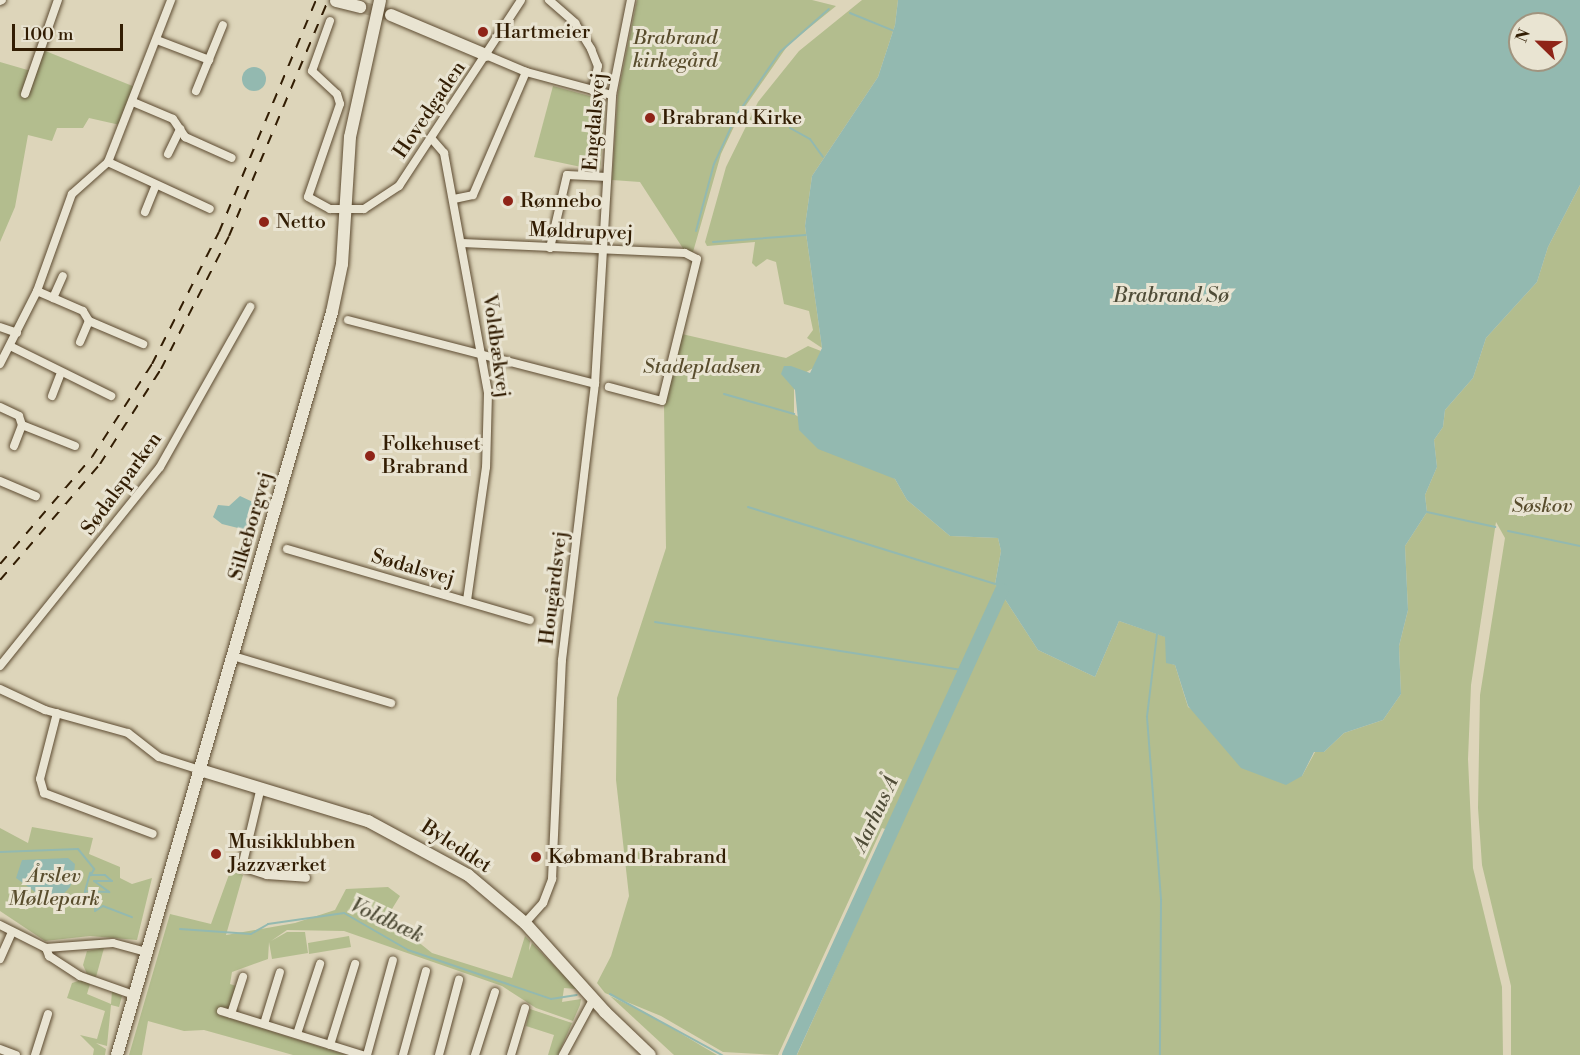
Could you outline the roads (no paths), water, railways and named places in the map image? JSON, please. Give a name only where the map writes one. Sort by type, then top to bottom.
[{"type":"main road","name":"Silkeborgvej","points":[[117,1055],[330,321],[342,264],[356,103],[380,0]]},
{"type":"main road","points":[[336,1],[360,7]]},
{"type":"main road","points":[[391,15],[486,55]]},
{"type":"main road","name":"Byleddet","points":[[200,770],[341,810],[405,837],[468,875],[525,923],[650,1055]]},
{"type":"street","points":[[25,94],[58,0]]},
{"type":"street","points":[[0,364],[37,291],[72,194],[108,162],[171,0]]},
{"type":"street","name":"Hovedgaden","points":[[345,210],[364,209],[390,194],[431,138],[521,0]]},
{"type":"street","points":[[549,0],[575,23],[591,49],[598,66],[593,90]]},
{"type":"street","name":"Engdalsvej","points":[[602,249],[612,95],[631,0]]},
{"type":"street","points":[[330,21],[312,71],[336,94],[340,104],[308,197],[330,209],[345,210]]},
{"type":"street","points":[[196,91],[223,25]]},
{"type":"street","points":[[157,40],[209,60]]},
{"type":"street","points":[[486,55],[526,72],[612,95]]},
{"type":"street","points":[[454,199],[473,195],[526,72]]},
{"type":"street","points":[[133,102],[173,119],[185,137],[232,158]]},
{"type":"street","points":[[168,154],[180,129]]},
{"type":"street","name":"Voldbækvej","points":[[431,138],[444,153],[485,356],[486,467],[468,601]]},
{"type":"street","points":[[108,162],[210,208]]},
{"type":"street","points":[[550,248],[567,175],[607,177]]},
{"type":"street","points":[[145,212],[156,185]]},
{"type":"street","name":"Møldrupvej","points":[[462,243],[685,253],[697,259],[662,401],[609,387]]},
{"type":"street","name":"Hougårdsvej","points":[[525,923],[543,903],[552,879],[562,660],[595,384],[602,249]]},
{"type":"street","points":[[53,298],[63,276]]},
{"type":"street","points":[[37,291],[84,311],[89,321],[143,344]]},
{"type":"street","name":"Sødalsparken","points":[[0,666],[160,467],[250,307]]},
{"type":"street","points":[[379,329],[382,319]]},
{"type":"street","points":[[348,320],[595,384]]},
{"type":"street","points":[[80,342],[89,321]]},
{"type":"street","points":[[0,327],[17,333]]},
{"type":"street","points":[[10,346],[56,365],[60,375],[52,396]]},
{"type":"street","points":[[60,375],[111,396]]},
{"type":"street","points":[[0,407],[19,416],[22,425],[14,446]]},
{"type":"street","points":[[22,425],[75,446]]},
{"type":"street","points":[[0,481],[36,496]]},
{"type":"street","name":"Sødalsvej","points":[[287,549],[530,620]]},
{"type":"street","points":[[233,656],[391,703]]},
{"type":"street","points":[[0,689],[57,713],[128,733],[159,758],[200,770]]},
{"type":"street","points":[[57,713],[40,779],[44,793],[153,834]]},
{"type":"street","points":[[261,787],[242,867],[267,875],[306,878]]},
{"type":"street","points":[[0,925],[46,948],[113,943],[147,952]]},
{"type":"street","points":[[0,958],[12,932]]},
{"type":"street","points":[[46,948],[49,956],[80,976],[134,995]]},
{"type":"street","points":[[367,1055],[393,960]]},
{"type":"street","points":[[297,1034],[320,964]]},
{"type":"street","points":[[330,1045],[355,964]]},
{"type":"street","points":[[403,1055],[426,971]]},
{"type":"street","points":[[264,1024],[280,972]]},
{"type":"street","points":[[231,1014],[243,977]]},
{"type":"street","points":[[439,1055],[459,980]]},
{"type":"street","points":[[475,1055],[495,992]]},
{"type":"street","points":[[563,1055],[594,998]]},
{"type":"street","points":[[511,1055],[525,1008]]},
{"type":"street","points":[[221,1011],[362,1055]]},
{"type":"street","points":[[35,1055],[48,1014]]},
{"type":"street","points":[[0,1049],[16,1055]]},
{"type":"water","name":"Brabrand Sø","points":[[898,0],[1580,0],[1580,185],[1548,247],[1537,282],[1486,338],[1473,378],[1445,410],[1443,427],[1434,440],[1437,467],[1425,495],[1427,512],[1405,546],[1408,610],[1399,646],[1401,694],[1383,720],[1344,733],[1324,752],[1314,752],[1302,776],[1286,785],[1241,768],[1188,706],[1175,665],[1166,663],[1165,637],[1119,621],[1095,677],[1038,650],[995,584],[1001,551],[998,538],[950,536],[907,500],[895,479],[818,449],[799,430],[795,390],[781,374],[784,366],[791,366],[810,373],[822,348],[805,226],[812,176],[878,77],[895,25]]},
{"type":"water","points":[[254,67],[263,70],[266,79],[263,88],[254,91],[245,88],[242,79],[245,70]]},
{"type":"water","points":[[240,496],[255,503],[258,513],[250,531],[222,524],[213,517],[218,505],[229,506]]},
{"type":"water","points":[[68,858],[75,864],[70,887],[53,905],[16,878],[22,860]]},
{"type":"waterway","points":[[738,113],[780,52],[829,9]]},
{"type":"waterway","points":[[850,13],[894,31]]},
{"type":"waterway","points":[[696,231],[714,164],[734,121]]},
{"type":"waterway","points":[[790,128],[810,139],[823,157]]},
{"type":"waterway","points":[[713,242],[806,235]]},
{"type":"waterway","points":[[724,394],[794,414]]},
{"type":"waterway","points":[[748,507],[995,584]]},
{"type":"waterway","points":[[1427,512],[1495,527]]},
{"type":"waterway","points":[[1508,531],[1580,546]]},
{"type":"waterway","name":"Aarhus Å","points":[[789,1055],[1002,590]]},
{"type":"waterway","points":[[655,622],[963,670]]},
{"type":"waterway","points":[[1157,634],[1147,717],[1161,900],[1160,1055]]},
{"type":"waterway","name":"Voldbæk","points":[[0,852],[78,849],[94,869],[91,875],[105,875],[112,881],[94,881],[109,892],[85,891],[84,900],[92,898],[88,906],[96,900],[95,911],[103,906],[132,917]]},
{"type":"waterway","points":[[85,891],[90,873]]},
{"type":"waterway","name":"Voldbæk","points":[[180,929],[251,934],[268,924],[344,913],[408,950],[551,999],[577,995]]},
{"type":"waterway","name":"Voldbæk","points":[[610,994],[722,1055]]},
{"type":"tunnel","points":[[360,7],[391,15]]},
{"type":"railway","points":[[0,564],[92,457],[152,364],[219,232],[316,0]]},
{"type":"railway","points":[[0,580],[100,464],[161,369],[229,236],[328,0]]},
{"type":"place","name":"Hartmeier","points":[[483,32]]},
{"type":"place","name":"Brabrand Kirke","points":[[650,118]]},
{"type":"place","name":"Rønnebo","points":[[508,201]]},
{"type":"place","name":"Netto","points":[[264,222]]},
{"type":"place","name":"Folkehuset Brabrand","points":[[370,456]]},
{"type":"place","name":"Musikklubben Jazzværket","points":[[216,854]]},
{"type":"place","name":"Købmand Brabrand","points":[[536,857]]},
{"type":"park label","name":"Brabrand kirkegård","points":[[675,50]]},
{"type":"park label","name":"Stadepladsen","points":[[702,367]]},
{"type":"park label","name":"Søskov","points":[[1542,506]]},
{"type":"park label","name":"Årslev Møllepark","points":[[54,888]]}]
